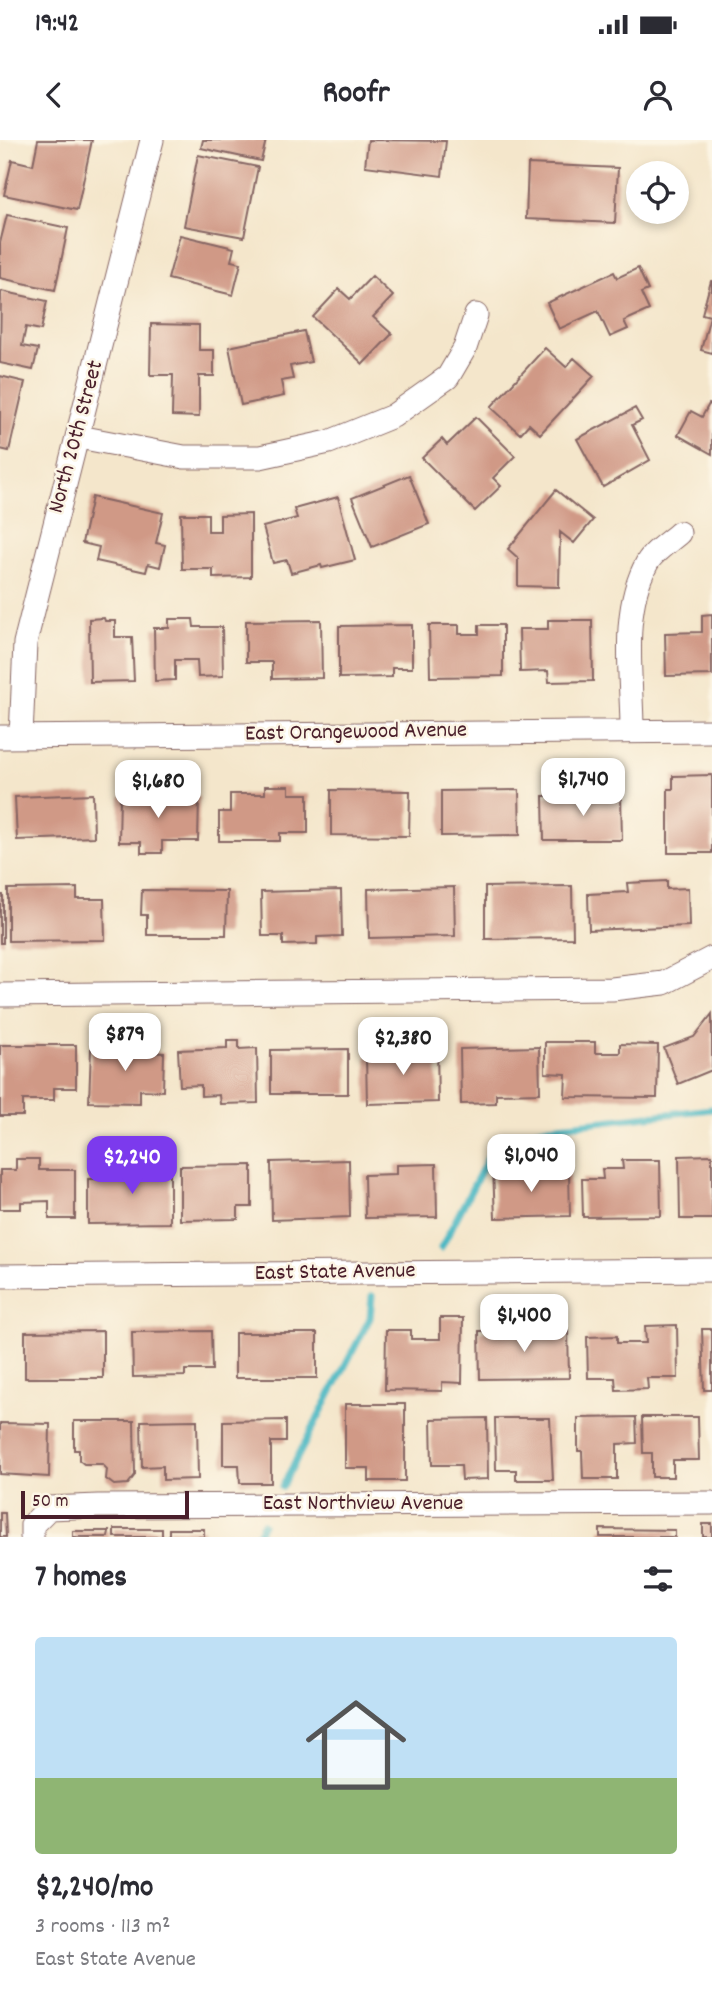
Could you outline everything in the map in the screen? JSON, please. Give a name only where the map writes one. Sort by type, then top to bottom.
[{"type":"street","name":"North 20th Street","points":[[10,737],[25,642],[152,140]]},
{"type":"street","points":[[79,437],[184,457],[260,457],[329,442],[393,416],[448,377],[465,348],[476,315]]},
{"type":"street","points":[[632,730],[630,629],[634,595],[648,561],[678,533]]},
{"type":"street","name":"East Orangewood Avenue","points":[[10,737],[712,731]]},
{"type":"street","points":[[0,995],[612,989],[664,983],[712,958]]},
{"type":"street","name":"East State Avenue","points":[[0,1276],[712,1270]]},
{"type":"street","name":"East Northview Avenue","points":[[32,1537],[32,1525],[49,1508],[86,1506],[712,1503]]},
{"type":"building","points":[[38,140],[92,140],[77,210],[4,195],[12,160],[33,165]]},
{"type":"building","points":[[203,140],[266,140],[261,161],[201,148]]},
{"type":"building","points":[[368,140],[446,141],[442,176],[365,166]]},
{"type":"building","points":[[198,155],[258,167],[244,237],[184,226]]},
{"type":"building","points":[[528,164],[618,168],[615,223],[526,219]]},
{"type":"building","points":[[7,215],[68,228],[55,290],[0,278],[0,243]]},
{"type":"building","points":[[180,235],[234,248],[231,261],[241,263],[233,295],[168,279]]},
{"type":"building","points":[[638,268],[648,290],[641,293],[649,310],[624,321],[628,329],[610,337],[598,311],[559,329],[547,303],[614,272],[617,278]]},
{"type":"building","points":[[372,276],[393,296],[373,317],[392,334],[363,364],[313,317],[339,289],[350,299]]},
{"type":"building","points":[[711,281],[712,353],[701,350],[710,316],[702,314]]},
{"type":"building","points":[[1,291],[47,301],[41,330],[26,327],[22,346],[38,349],[33,370],[0,363]]},
{"type":"building","points":[[151,324],[199,325],[199,350],[214,350],[214,376],[199,376],[199,417],[172,416],[173,375],[150,375]]},
{"type":"building","points":[[304,331],[311,362],[290,366],[293,379],[281,381],[284,396],[241,405],[229,347]]},
{"type":"building","points":[[545,348],[566,367],[574,358],[594,376],[540,434],[529,424],[520,434],[491,407]]},
{"type":"building","points":[[0,376],[25,382],[9,451],[0,449]]},
{"type":"building","points":[[709,404],[712,405],[712,454],[678,435],[691,411],[702,417]]},
{"type":"building","points":[[635,408],[642,420],[632,425],[650,460],[603,487],[577,439]]},
{"type":"building","points":[[476,417],[515,456],[493,478],[501,486],[475,511],[422,458],[442,439],[447,445]]},
{"type":"building","points":[[409,475],[429,524],[372,547],[352,498]]},
{"type":"building","points":[[556,490],[593,520],[574,543],[560,532],[559,587],[518,586],[518,558],[508,549]]},
{"type":"building","points":[[92,497],[163,513],[156,543],[165,545],[160,567],[148,564],[146,572],[96,561],[99,547],[82,543]]},
{"type":"building","points":[[338,497],[355,560],[291,573],[287,560],[273,563],[263,527],[297,518],[294,509]]},
{"type":"building","points":[[181,514],[208,514],[208,531],[220,531],[220,515],[251,514],[251,577],[213,578],[213,569],[182,569]]},
{"type":"building","points":[[712,614],[712,675],[666,676],[665,633],[702,632],[702,615]]},
{"type":"building","points":[[104,618],[105,621],[115,621],[115,637],[132,637],[134,681],[90,682],[89,619]]},
{"type":"building","points":[[169,619],[193,619],[194,627],[222,627],[223,676],[198,677],[197,660],[175,660],[175,680],[155,681],[154,628],[169,628]]},
{"type":"building","points":[[321,620],[322,678],[272,679],[272,662],[246,662],[246,621]]},
{"type":"building","points":[[548,620],[592,620],[593,681],[549,682],[548,671],[520,672],[519,629],[548,629]]},
{"type":"building","points":[[412,625],[412,668],[392,668],[392,677],[339,678],[339,626]]},
{"type":"building","points":[[429,625],[459,625],[459,634],[479,634],[479,625],[503,625],[503,676],[430,677]]},
{"type":"building","points":[[712,775],[712,853],[668,853],[668,789],[673,789],[673,776]]},
{"type":"building","points":[[265,786],[289,786],[289,794],[308,794],[308,833],[280,833],[280,841],[219,841],[219,812],[230,812],[230,794],[265,794]]},
{"type":"building","points":[[331,790],[410,791],[409,836],[331,835]]},
{"type":"building","points":[[519,790],[520,835],[441,836],[441,791]]},
{"type":"building","points":[[139,791],[172,791],[172,797],[199,797],[198,841],[162,841],[162,853],[141,853],[141,842],[119,842],[120,797],[139,797]]},
{"type":"building","points":[[93,794],[94,837],[17,840],[15,797]]},
{"type":"building","points":[[621,795],[622,840],[544,840],[543,796]]},
{"type":"building","points":[[667,881],[667,889],[688,888],[689,926],[589,930],[588,894],[628,892],[627,883]]},
{"type":"building","points":[[572,886],[573,938],[485,939],[485,887]]},
{"type":"building","points":[[454,887],[455,936],[369,938],[368,889]]},
{"type":"building","points":[[77,888],[77,899],[104,899],[105,940],[8,941],[8,889]]},
{"type":"building","points":[[142,890],[227,891],[226,935],[147,935],[147,915],[141,915]]},
{"type":"building","points":[[341,890],[342,936],[317,937],[317,944],[283,945],[283,936],[262,936],[261,892]]},
{"type":"building","points":[[0,895],[3,895],[3,943],[0,943]]},
{"type":"building","points":[[712,1014],[712,1070],[678,1084],[664,1048],[694,1037]]},
{"type":"building","points":[[125,1039],[145,1040],[145,1052],[164,1053],[163,1091],[140,1090],[140,1103],[89,1102],[91,1049],[125,1050]]},
{"type":"building","points":[[227,1040],[239,1040],[239,1049],[257,1048],[258,1103],[220,1104],[219,1095],[201,1096],[201,1085],[180,1086],[178,1050],[227,1048]]},
{"type":"building","points":[[545,1042],[595,1042],[595,1053],[620,1053],[620,1044],[658,1045],[657,1098],[565,1097],[566,1074],[545,1073]]},
{"type":"building","points":[[0,1045],[76,1045],[76,1088],[54,1088],[54,1100],[23,1100],[23,1116],[0,1116]]},
{"type":"building","points":[[437,1047],[438,1102],[367,1104],[366,1056],[402,1055],[402,1048]]},
{"type":"building","points":[[539,1047],[540,1093],[496,1094],[496,1103],[461,1104],[460,1049]]},
{"type":"building","points":[[348,1049],[348,1094],[271,1094],[271,1050]]},
{"type":"building","points":[[712,1155],[712,1219],[680,1219],[679,1156]]},
{"type":"building","points":[[16,1159],[39,1159],[39,1170],[75,1170],[75,1219],[49,1219],[49,1201],[21,1202],[21,1209],[0,1209],[0,1170],[16,1170]]},
{"type":"building","points":[[349,1160],[350,1217],[272,1220],[271,1162]]},
{"type":"building","points":[[622,1160],[660,1160],[661,1216],[583,1217],[582,1179],[603,1179],[602,1169],[623,1169]]},
{"type":"building","points":[[170,1163],[170,1223],[88,1224],[88,1179],[109,1179],[109,1172],[129,1172],[129,1164]]},
{"type":"building","points":[[436,1164],[437,1217],[365,1218],[364,1175],[396,1174],[396,1165]]},
{"type":"building","points":[[252,1165],[252,1207],[238,1207],[238,1219],[180,1220],[180,1166]]},
{"type":"building","points":[[530,1168],[531,1173],[569,1172],[570,1216],[495,1218],[493,1169]]},
{"type":"building","points":[[440,1318],[463,1318],[462,1383],[442,1382],[442,1391],[385,1390],[386,1330],[411,1330],[411,1339],[440,1339]]},
{"type":"building","points":[[677,1325],[678,1378],[647,1378],[648,1389],[616,1390],[615,1378],[588,1378],[587,1337],[617,1336],[617,1343],[646,1343],[645,1326]]},
{"type":"building","points":[[702,1329],[712,1329],[712,1390],[704,1390]]},
{"type":"building","points":[[568,1330],[569,1378],[480,1379],[479,1331]]},
{"type":"building","points":[[103,1331],[103,1378],[25,1378],[25,1332]]},
{"type":"building","points":[[211,1331],[212,1370],[185,1370],[185,1376],[133,1377],[132,1332]]},
{"type":"building","points":[[235,1333],[317,1333],[317,1378],[235,1378]]},
{"type":"building","points":[[345,1404],[405,1404],[405,1481],[369,1481],[369,1468],[345,1468]]},
{"type":"building","points":[[636,1417],[637,1443],[617,1444],[617,1479],[583,1479],[582,1451],[578,1451],[578,1418]]},
{"type":"building","points":[[642,1417],[698,1417],[699,1460],[673,1460],[673,1477],[652,1477],[652,1453],[643,1453]]},
{"type":"building","points":[[487,1418],[488,1479],[462,1480],[461,1465],[432,1465],[431,1419]]},
{"type":"building","points":[[495,1418],[550,1418],[553,1480],[516,1480],[516,1470],[496,1470]]},
{"type":"building","points":[[197,1420],[198,1479],[163,1480],[163,1466],[142,1467],[141,1421]]},
{"type":"building","points":[[286,1420],[286,1442],[271,1442],[271,1483],[240,1483],[239,1465],[223,1465],[223,1421]]},
{"type":"building","points":[[74,1421],[134,1421],[135,1475],[128,1484],[114,1485],[106,1479],[107,1469],[102,1464],[84,1464],[79,1460],[79,1450],[74,1450]]},
{"type":"building","points":[[0,1423],[50,1424],[49,1477],[0,1474]]},
{"type":"building","points":[[0,1513],[5,1513],[6,1537],[0,1537]]},
{"type":"building","points":[[703,1524],[712,1524],[712,1537],[703,1537]]},
{"type":"building","points":[[114,1529],[162,1529],[162,1537],[114,1537]]},
{"type":"building","points":[[169,1529],[204,1529],[204,1537],[169,1537]]},
{"type":"building","points":[[600,1529],[675,1530],[675,1537],[600,1537]]},
{"type":"building","points":[[73,1531],[109,1531],[108,1537],[73,1537]]},
{"type":"waterway","points":[[441,1248],[490,1154],[512,1136],[550,1127],[712,1109]]},
{"type":"waterway","points":[[282,1487],[370,1318],[372,1296]]},
{"type":"waterway","points":[[256,1537],[263,1524]]}]
